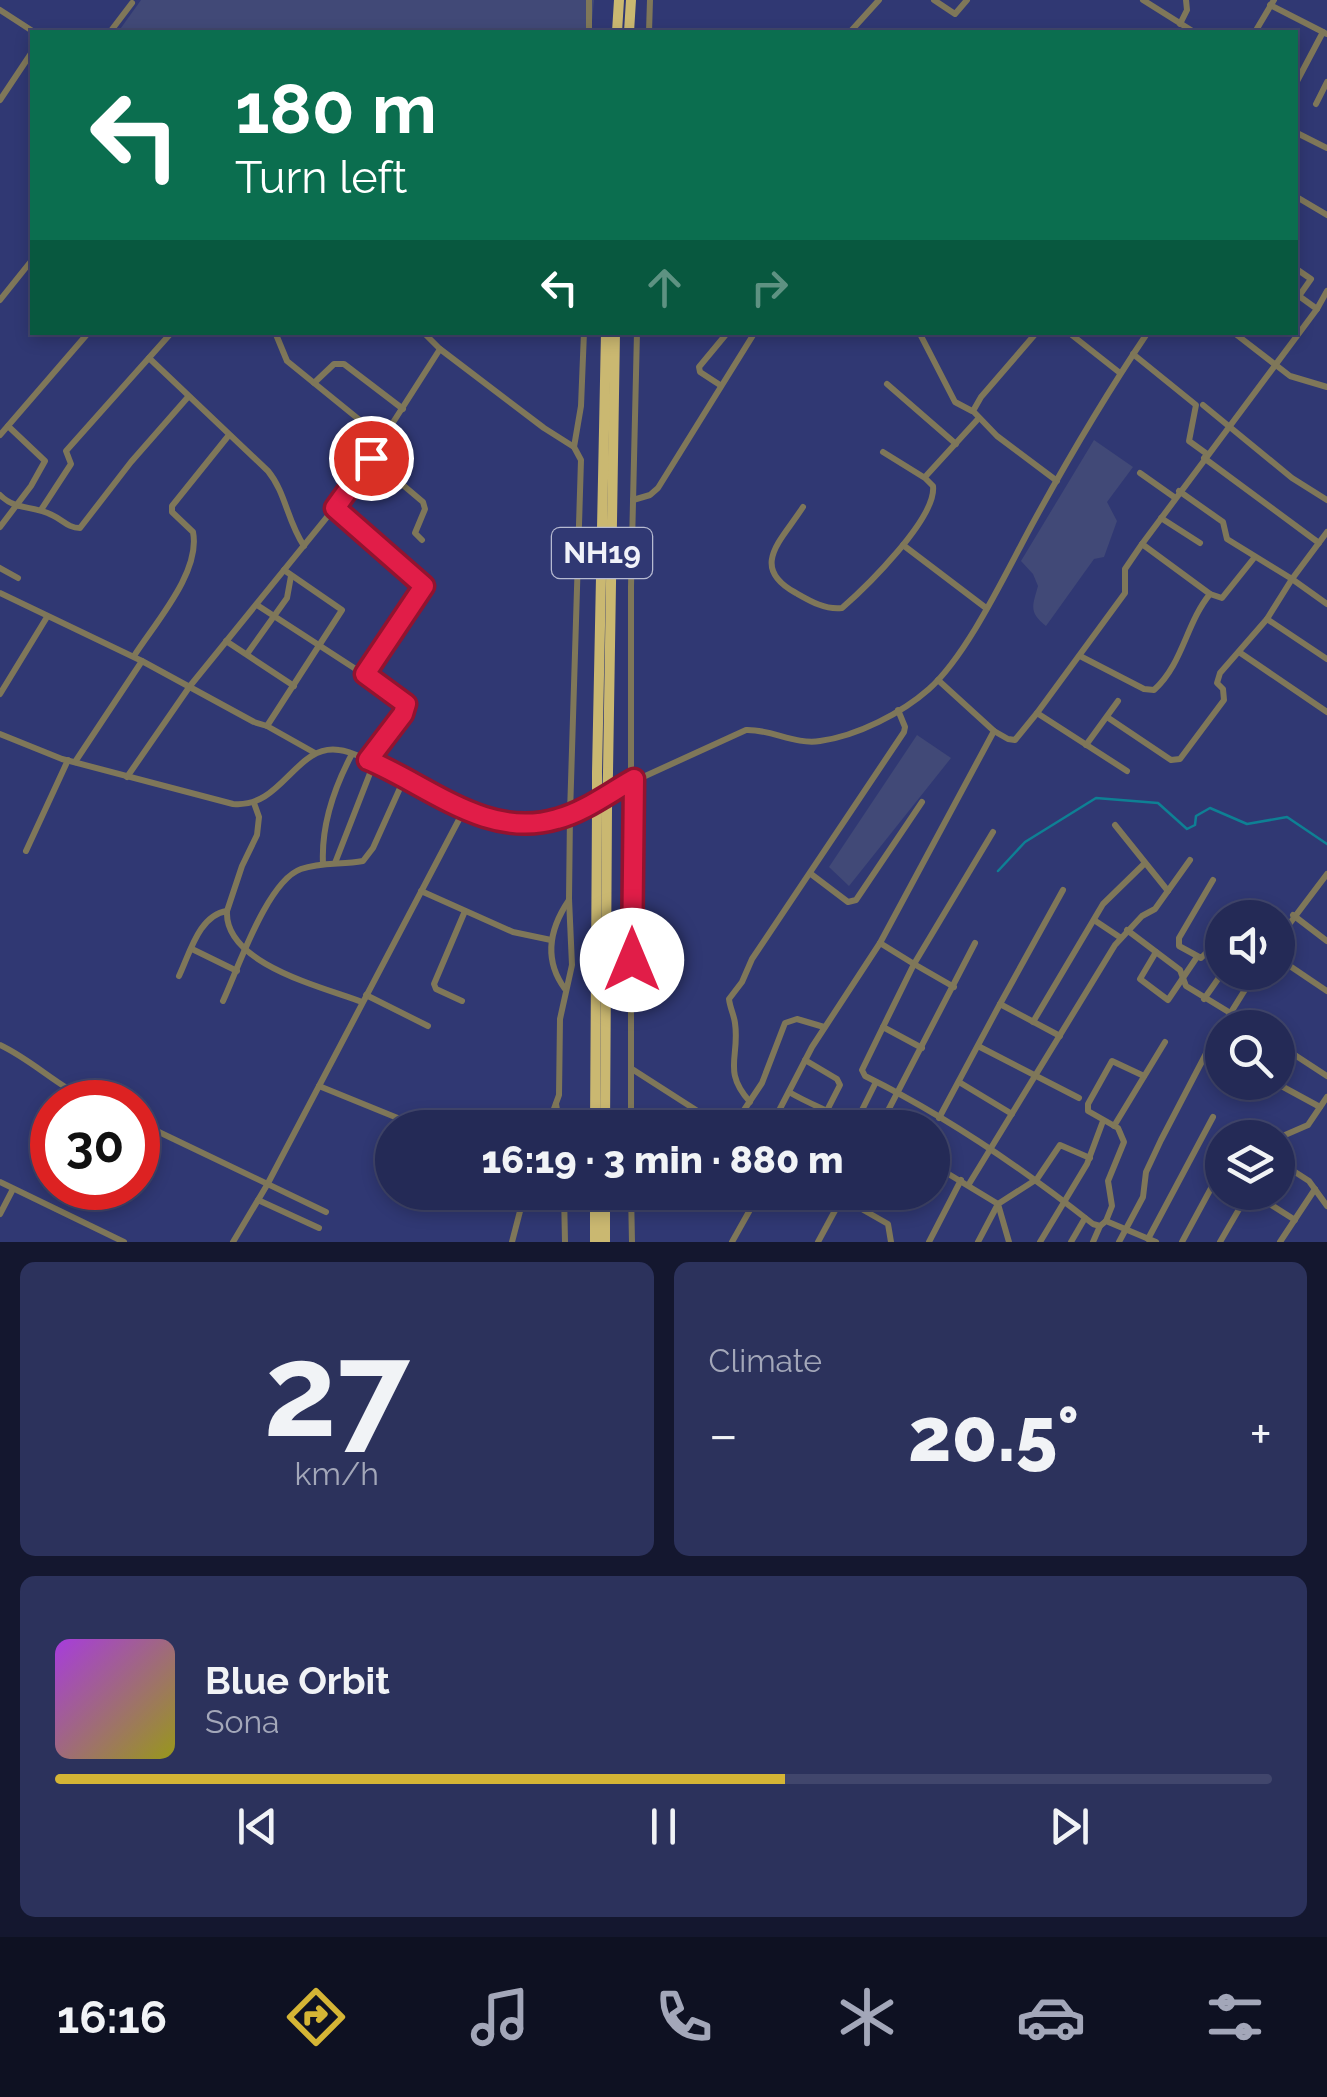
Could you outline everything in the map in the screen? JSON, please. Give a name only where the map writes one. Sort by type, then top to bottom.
[{"type":"highway","points":[[617,30],[619,0]]},
{"type":"highway","points":[[629,30],[631,0]]},
{"type":"highway","name":"NH19","points":[[605,1110],[602,773],[606,335]]},
{"type":"highway","name":"NH19","points":[[602,773],[615,335]]},
{"type":"highway","name":"NH19","points":[[595,1110],[602,810]]},
{"type":"highway","points":[[594,1242],[595,1210]]},
{"type":"highway","points":[[604,1242],[605,1210]]},
{"type":"street","points":[[589,0],[589,30]]},
{"type":"street","points":[[650,0],[650,30]]},
{"type":"street","points":[[852,30],[879,0]]},
{"type":"street","points":[[934,0],[955,14],[968,0]]},
{"type":"street","points":[[1143,0],[1190,30]]},
{"type":"street","points":[[1180,24],[1187,10],[1186,0]]},
{"type":"street","points":[[1256,30],[1272,2],[1325,33],[1298,80]]},
{"type":"street","points":[[112,30],[132,3]]},
{"type":"street","points":[[2,15],[30,30]]},
{"type":"street","points":[[0,100],[30,55]]},
{"type":"street","points":[[1316,104],[1327,82]]},
{"type":"street","points":[[1298,134],[1327,148]]},
{"type":"street","points":[[1298,198],[1327,215]]},
{"type":"street","points":[[0,300],[30,262]]},
{"type":"street","points":[[1298,270],[1311,279],[1298,297]]},
{"type":"street","points":[[1298,332],[1327,292]]},
{"type":"street","points":[[1298,299],[1316,308]]},
{"type":"street","points":[[0,435],[86,335]]},
{"type":"street","points":[[41,510],[70,464],[66,451],[169,335]]},
{"type":"street","points":[[276,335],[287,361],[383,439]]},
{"type":"street","points":[[426,335],[544,428],[574,446],[582,460],[570,814],[572,965],[560,1019],[562,1074],[553,1110]]},
{"type":"street","points":[[574,446],[581,406],[584,335]]},
{"type":"street","points":[[631,1110],[637,335]]},
{"type":"street","points":[[720,386],[698,367],[725,335]]},
{"type":"street","points":[[633,500],[658,488],[753,335]]},
{"type":"street","points":[[920,335],[955,402],[962,409],[973,411],[1057,481]]},
{"type":"street","points":[[973,411],[981,396],[1034,335]]},
{"type":"street","points":[[1072,335],[1120,373]]},
{"type":"street","points":[[0,734],[72,761],[233,804],[254,803],[274,791],[315,753],[333,749],[404,777],[464,810],[515,822],[548,821],[570,814],[634,779],[746,730],[818,742],[864,727],[903,708],[938,680],[986,608],[1120,373],[1146,335]]},
{"type":"street","points":[[1237,335],[1299,380],[1327,387]]},
{"type":"street","points":[[938,680],[994,731],[1015,740],[1125,593],[1126,569],[1142,544],[1296,335]]},
{"type":"street","points":[[127,777],[190,686],[256,604],[288,573],[371,458],[440,349]]},
{"type":"street","points":[[1133,354],[1196,405],[1189,441],[1319,544]]},
{"type":"street","points":[[150,358],[276,482],[287,517],[304,546]]},
{"type":"street","points":[[314,383],[340,362],[403,409]]},
{"type":"street","points":[[887,384],[956,444]]},
{"type":"street","points":[[0,494],[15,507],[41,510],[75,529],[80,528],[188,397]]},
{"type":"street","points":[[1203,405],[1292,478],[1327,500]]},
{"type":"street","points":[[925,478],[978,419]]},
{"type":"street","points":[[0,527],[45,461],[8,426]]},
{"type":"street","points":[[134,656],[191,568],[192,532],[172,512],[172,506],[229,435]]},
{"type":"street","points":[[803,507],[774,552],[770,568],[781,585],[815,604],[842,608],[903,545],[933,500],[933,486],[925,478],[883,452]]},
{"type":"street","points":[[371,458],[423,502],[425,509],[416,533],[422,540]]},
{"type":"street","points":[[1140,473],[1223,522],[1228,539],[1327,604]]},
{"type":"street","points":[[335,508],[424,586],[365,674]]},
{"type":"street","points":[[1161,518],[1200,543]]},
{"type":"street","points":[[1107,717],[1171,760],[1180,759],[1224,700],[1217,678],[1266,619],[1327,532]]},
{"type":"street","points":[[1142,544],[1210,594],[1222,598],[1254,558]]},
{"type":"street","points":[[903,545],[986,608]]},
{"type":"street","points":[[0,568],[18,578]]},
{"type":"street","points":[[246,654],[287,598],[288,573]]},
{"type":"street","points":[[268,726],[340,617],[341,608],[288,573]]},
{"type":"street","points":[[0,593],[134,656],[315,753]]},
{"type":"street","points":[[1080,656],[1144,689],[1154,690],[1170,673],[1196,613],[1210,594]]},
{"type":"street","points":[[256,604],[406,704],[371,762],[335,863]]},
{"type":"street","points":[[0,694],[46,617]]},
{"type":"street","points":[[1266,619],[1327,659]]},
{"type":"street","points":[[226,641],[294,686]]},
{"type":"street","points":[[1239,652],[1327,712]]},
{"type":"street","points":[[26,851],[72,761],[142,661]]},
{"type":"street","points":[[1086,745],[1118,700]]},
{"type":"street","points":[[750,1102],[736,1086],[733,1072],[736,1027],[729,1000],[752,959],[904,732],[903,708]]},
{"type":"street","points":[[1037,713],[1126,771]]},
{"type":"street","points":[[780,1110],[824,1027],[880,943],[994,731]]},
{"type":"street","points":[[323,864],[326,820],[352,754]]},
{"type":"street","points":[[223,1001],[277,887],[298,870],[355,863],[368,857],[404,777]]},
{"type":"street","points":[[811,874],[848,902],[856,900],[922,802]]},
{"type":"street","points":[[254,803],[259,817],[257,835],[227,911],[228,926],[246,951],[273,968],[364,998],[428,1026]]},
{"type":"street","points":[[235,1242],[464,810]]},
{"type":"street","points":[[1114,825],[1168,892]]},
{"type":"street","points":[[926,1110],[862,1074],[914,964],[993,832]]},
{"type":"street","points":[[929,1242],[1121,938],[1155,909],[1190,860]]},
{"type":"street","points":[[1033,1022],[1112,892],[1144,864]]},
{"type":"street","points":[[1295,914],[1327,874]]},
{"type":"street","points":[[1205,956],[1197,957],[1178,943],[1213,880]]},
{"type":"street","points":[[943,1110],[1063,890]]},
{"type":"street","points":[[421,892],[513,932],[550,940]]},
{"type":"street","points":[[566,990],[555,975],[550,940],[556,918],[569,899]]},
{"type":"street","points":[[179,976],[209,917],[227,911]]},
{"type":"street","points":[[462,1000],[436,990],[434,984],[465,911]]},
{"type":"street","points":[[1295,917],[1327,941]]},
{"type":"street","points":[[1094,920],[1121,938]]},
{"type":"street","points":[[1127,930],[1180,970],[1181,979],[1204,999],[1224,1010]]},
{"type":"street","points":[[889,1110],[975,942]]},
{"type":"street","points":[[880,943],[954,988]]},
{"type":"street","points":[[192,948],[236,971]]},
{"type":"street","points":[[1156,952],[1140,976],[1142,984],[1168,1000],[1197,957]]},
{"type":"street","points":[[1295,969],[1327,991]]},
{"type":"street","points":[[1204,999],[1211,990]]},
{"type":"street","points":[[1000,1004],[1060,1036]]},
{"type":"street","points":[[744,1110],[762,1083],[785,1023],[798,1019],[824,1027]]},
{"type":"street","points":[[883,1027],[922,1048]]},
{"type":"street","points":[[1114,1126],[1165,1042]]},
{"type":"street","points":[[0,1045],[57,1080]]},
{"type":"street","points":[[978,1046],[1079,1098]]},
{"type":"street","points":[[1295,1055],[1327,1076]]},
{"type":"street","points":[[1119,1242],[1144,1197],[1148,1165],[1205,1057]]},
{"type":"street","points":[[805,1060],[840,1082],[827,1110]]},
{"type":"street","points":[[1093,1242],[1112,1206],[1107,1186],[1124,1146],[1121,1133],[1087,1108],[1112,1061],[1144,1076]]},
{"type":"street","points":[[631,1068],[692,1110]]},
{"type":"street","points":[[863,1110],[876,1082]]},
{"type":"street","points":[[959,1082],[1012,1114]]},
{"type":"street","points":[[319,1086],[377,1110]]},
{"type":"street","points":[[789,1092],[824,1110]]},
{"type":"street","points":[[1295,1093],[1320,1106]]},
{"type":"street","points":[[1295,1132],[1304,1129],[1327,1097]]},
{"type":"street","points":[[556,1103],[557,1110]]},
{"type":"street","points":[[1148,1239],[1213,1117]]},
{"type":"street","points":[[1040,1242],[1090,1158],[1103,1121]]},
{"type":"street","points":[[950,1125],[1037,1180],[1085,1218],[1156,1242]]},
{"type":"street","points":[[160,1133],[326,1212]]},
{"type":"street","points":[[978,1242],[998,1204],[1037,1180],[1060,1145],[1090,1158]]},
{"type":"street","points":[[1295,1172],[1309,1181],[1327,1206]]},
{"type":"street","points":[[950,1174],[998,1204],[1009,1242]]},
{"type":"street","points":[[0,1182],[124,1242]]},
{"type":"street","points":[[0,1214],[13,1188]]},
{"type":"street","points":[[1280,1242],[1315,1189]]},
{"type":"street","points":[[1182,1242],[1205,1199]]},
{"type":"street","points":[[258,1200],[319,1228]]},
{"type":"street","points":[[512,1242],[521,1210]]},
{"type":"street","points":[[564,1210],[565,1242]]},
{"type":"street","points":[[631,1210],[632,1242]]},
{"type":"street","points":[[732,1242],[750,1210]]},
{"type":"street","points":[[818,1242],[836,1210]]},
{"type":"street","points":[[867,1210],[888,1224],[891,1242]]},
{"type":"street","points":[[1220,1242],[1239,1210]]},
{"type":"street","points":[[1278,1210],[1294,1220]]},
{"type":"street","points":[[1071,1242],[1085,1218]]},
{"type":"shaded area","points":[[141,0],[594,0],[591,30],[119,30]]},
{"type":"shaded area","points":[[1094,440],[1133,467],[1107,502],[1117,521],[1104,557],[1094,559],[1046,626],[1033,609],[1038,586],[1021,561]]},
{"type":"shaded area","points":[[917,735],[951,758],[849,886],[829,867]]},
{"type":"waterway","points":[[998,871],[1025,842],[1096,798],[1158,803],[1187,829],[1195,825],[1196,816],[1210,808],[1247,824],[1287,817],[1327,844]]},
{"type":"route","points":[[371,458],[335,508],[423,583],[424,589],[365,674],[406,704],[403,714],[368,760],[476,816],[502,821],[560,819],[634,779],[632,960]]}]
